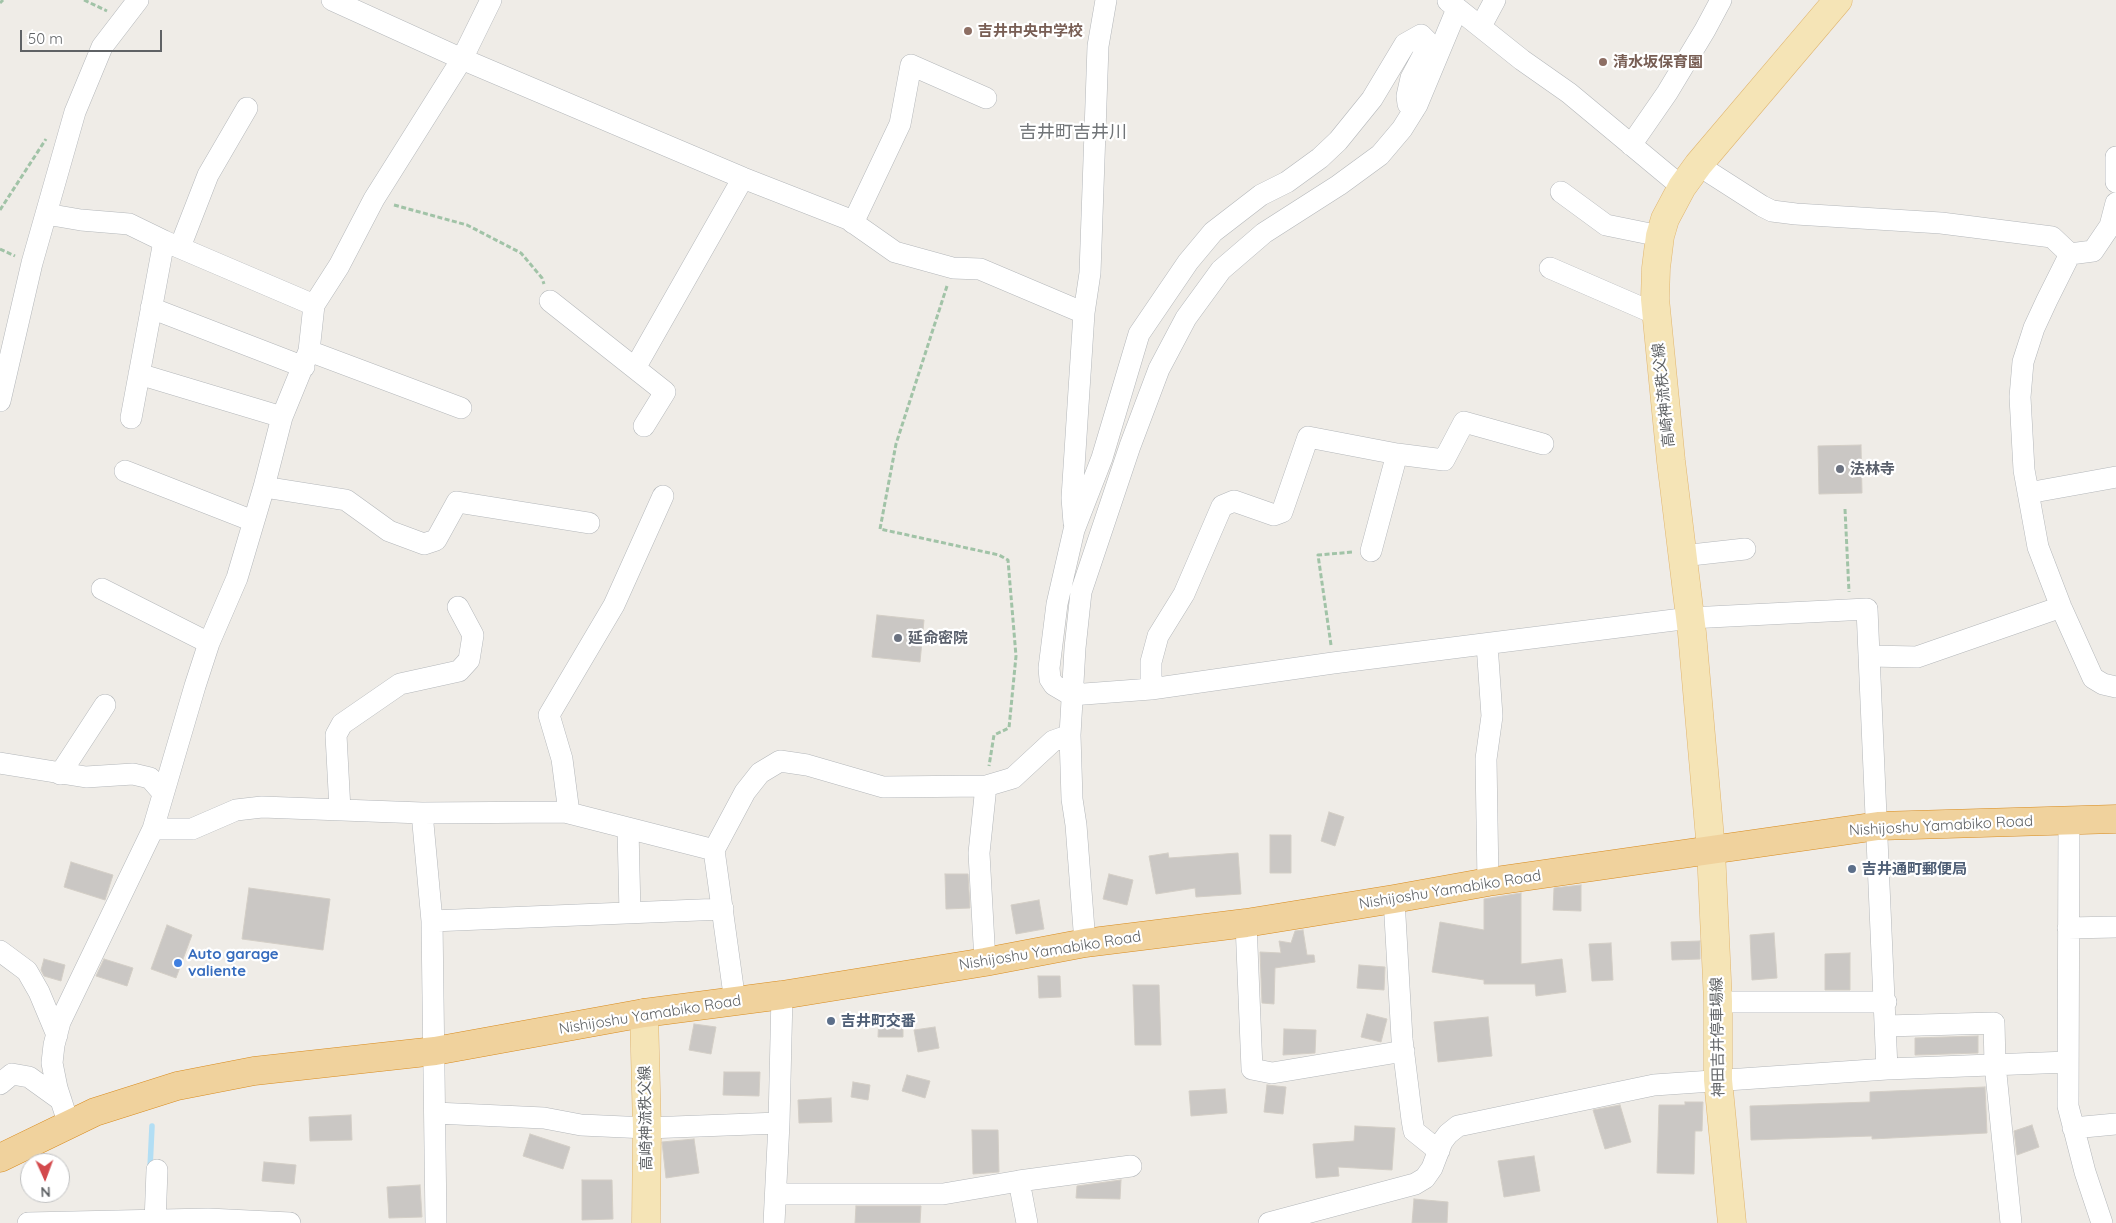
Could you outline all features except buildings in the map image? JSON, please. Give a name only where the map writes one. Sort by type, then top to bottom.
[{"type":"highway","name":"Nishijoshu Yamabiko Road","points":[[0,1158],[65,1112],[95,1112],[177,1086],[254,1072],[435,1051],[644,1013],[782,995],[985,962],[1085,943],[1246,923],[1488,882],[1878,826],[2116,819]]},
{"type":"main road","name":"高崎神流秩父線","points":[[1711,850],[1690,618],[1656,314],[1655,300],[1660,236],[1682,187],[1698,165],[1838,0]]},
{"type":"main road","name":"神田吉井停車場線","points":[[1711,850],[1718,1002],[1718,1080],[1732,1223]]},
{"type":"main road","name":"高崎神流秩父線","points":[[644,1013],[647,1128],[646,1223]]},
{"type":"street","points":[[0,402],[32,263],[76,112],[102,46],[138,0]]},
{"type":"street","points":[[332,0],[462,59],[853,223],[895,252],[953,268],[980,269],[1084,313]]},
{"type":"street","points":[[65,1112],[52,1063],[60,1022],[153,828],[162,793],[209,643],[237,578],[264,487],[282,417],[306,359],[314,305],[339,266],[374,200],[462,59],[491,0]]},
{"type":"street","points":[[1074,530],[1072,498],[1084,313],[1090,273],[1098,46],[1106,0]]},
{"type":"street","points":[[1481,26],[1495,0]]},
{"type":"street","points":[[1631,146],[1667,93],[1721,0]]},
{"type":"street","points":[[1085,943],[1076,825],[1072,799],[1070,736],[1071,695],[1081,592],[1130,446],[1159,369],[1186,318],[1221,270],[1264,233],[1340,185],[1380,154],[1402,129],[1414,110],[1452,4],[1522,60],[1569,93],[1682,187]]},
{"type":"street","points":[[1414,110],[1408,104],[1407,96],[1411,78],[1426,50],[1427,41],[1421,35],[1405,44],[1372,99],[1338,141],[1320,158],[1287,182],[1261,195],[1230,217],[1213,232],[1188,262],[1139,334],[1102,458],[1074,530],[1057,604],[1049,668],[1050,679],[1054,686],[1071,695],[1151,689],[1333,663],[1690,618],[1868,609],[1886,1002],[1887,1069]]},
{"type":"street","points":[[853,223],[900,124],[911,65],[986,98]]},
{"type":"street","points":[[131,418],[152,308],[172,244],[208,175],[247,108]]},
{"type":"street","points":[[2116,157],[2116,182]]},
{"type":"street","points":[[1698,165],[1772,211],[1941,223],[2052,237],[2070,254]]},
{"type":"street","points":[[635,368],[743,178]]},
{"type":"street","points":[[1561,192],[1606,225],[1660,236]]},
{"type":"street","points":[[2070,254],[2092,251],[2110,226],[2116,203]]},
{"type":"street","points":[[46,214],[81,220],[129,224],[314,305]]},
{"type":"street","points":[[2070,254],[2034,328],[2023,362],[2020,397],[2022,448],[2038,546],[2061,607],[2093,678],[2102,684],[2116,687]]},
{"type":"street","points":[[1550,268],[1656,314]]},
{"type":"street","points":[[550,301],[665,392],[644,426]]},
{"type":"street","points":[[152,308],[461,408]]},
{"type":"street","points":[[139,374],[282,417]]},
{"type":"street","points":[[1151,689],[1151,662],[1158,636],[1184,594],[1222,506],[1234,501],[1274,515],[1282,512],[1308,437],[1397,454],[1444,460],[1464,422],[1543,444]]},
{"type":"street","points":[[1371,550],[1397,454]]},
{"type":"street","points":[[125,472],[253,521]]},
{"type":"street","points":[[2028,492],[2116,476]]},
{"type":"street","points":[[264,487],[346,500],[389,531],[424,544],[436,540],[458,502],[589,523]]},
{"type":"street","points":[[569,813],[562,759],[549,715],[614,605],[663,496]]},
{"type":"street","points":[[1682,556],[1745,550]]},
{"type":"street","points":[[102,588],[209,643]]},
{"type":"street","points":[[340,810],[336,735],[342,724],[400,684],[459,672],[469,660],[473,635],[458,607]]},
{"type":"street","points":[[1869,656],[1917,657],[2061,607]]},
{"type":"street","points":[[1487,644],[1492,716],[1486,759],[1488,882]]},
{"type":"street","points":[[60,774],[106,705]]},
{"type":"street","points":[[735,1002],[714,850],[745,792],[760,773],[780,761],[807,765],[883,787],[986,786],[1013,778],[1053,741],[1070,736]]},
{"type":"street","points":[[0,763],[86,777],[133,774],[150,778],[162,793]]},
{"type":"street","points":[[985,962],[979,853],[986,786]]},
{"type":"street","points":[[153,828],[192,829],[236,810],[262,807],[422,813],[569,813],[714,850]]},
{"type":"street","points":[[422,813],[432,922],[436,1223]]},
{"type":"street","points":[[2069,819],[2068,1106],[2085,1172],[2102,1223]]},
{"type":"street","points":[[628,829],[630,913]]},
{"type":"street","points":[[1394,899],[1404,1051],[1414,1131],[1439,1151]]},
{"type":"street","points":[[432,922],[722,909]]},
{"type":"street","points":[[1246,923],[1252,1068],[1272,1073],[1404,1051]]},
{"type":"street","points":[[2068,928],[2116,927]]},
{"type":"street","points":[[0,951],[27,971],[39,992],[57,1035]]},
{"type":"street","points":[[774,1223],[782,995]]},
{"type":"street","points":[[1718,1002],[1886,1002]]},
{"type":"street","points":[[1886,1026],[1994,1023],[1995,1064],[2011,1223]]},
{"type":"street","points":[[1269,1223],[1336,1214],[1415,1184],[1425,1178],[1448,1134],[1458,1126],[1654,1086],[1887,1069],[2068,1062]]},
{"type":"street","points":[[0,1084],[12,1074],[29,1077],[65,1112]]},
{"type":"street","points":[[434,1113],[544,1118],[581,1125],[647,1128],[779,1123]]},
{"type":"street","points":[[2073,1128],[2116,1124]]},
{"type":"street","points":[[776,1194],[943,1194],[1019,1181],[1130,1166]]},
{"type":"street","points":[[155,1222],[157,1170]]},
{"type":"street","points":[[1019,1181],[1027,1223]]},
{"type":"street","points":[[28,1223],[155,1222],[208,1219],[290,1223]]},
{"type":"path","points":[[0,210],[42,143],[56,127],[76,112]]},
{"type":"path","points":[[374,200],[467,225],[521,254],[542,278],[550,301]]},
{"type":"path","points":[[953,268],[896,444],[880,529],[999,555],[1008,560],[1016,656],[1009,728],[994,735],[986,786]]},
{"type":"path","points":[[1845,509],[1850,610]]},
{"type":"path","points":[[1333,663],[1318,555],[1371,550]]},
{"type":"waterway","points":[[150,1168],[152,1126]]},
{"type":"place","name":"吉井中央中学校","points":[[968,31]]},
{"type":"place","name":"清水坂保育園","points":[[1603,62]]},
{"type":"place","name":"法林寺","points":[[1840,469]]},
{"type":"place","name":"延命密院","points":[[898,638]]},
{"type":"place","name":"吉井通町郵便局","points":[[1852,869]]},
{"type":"place","name":"Auto garage valiente","points":[[178,963]]},
{"type":"place","name":"吉井町交番","points":[[831,1021]]},
{"type":"district","name":"吉井町吉井川","points":[[1073,133]]}]
